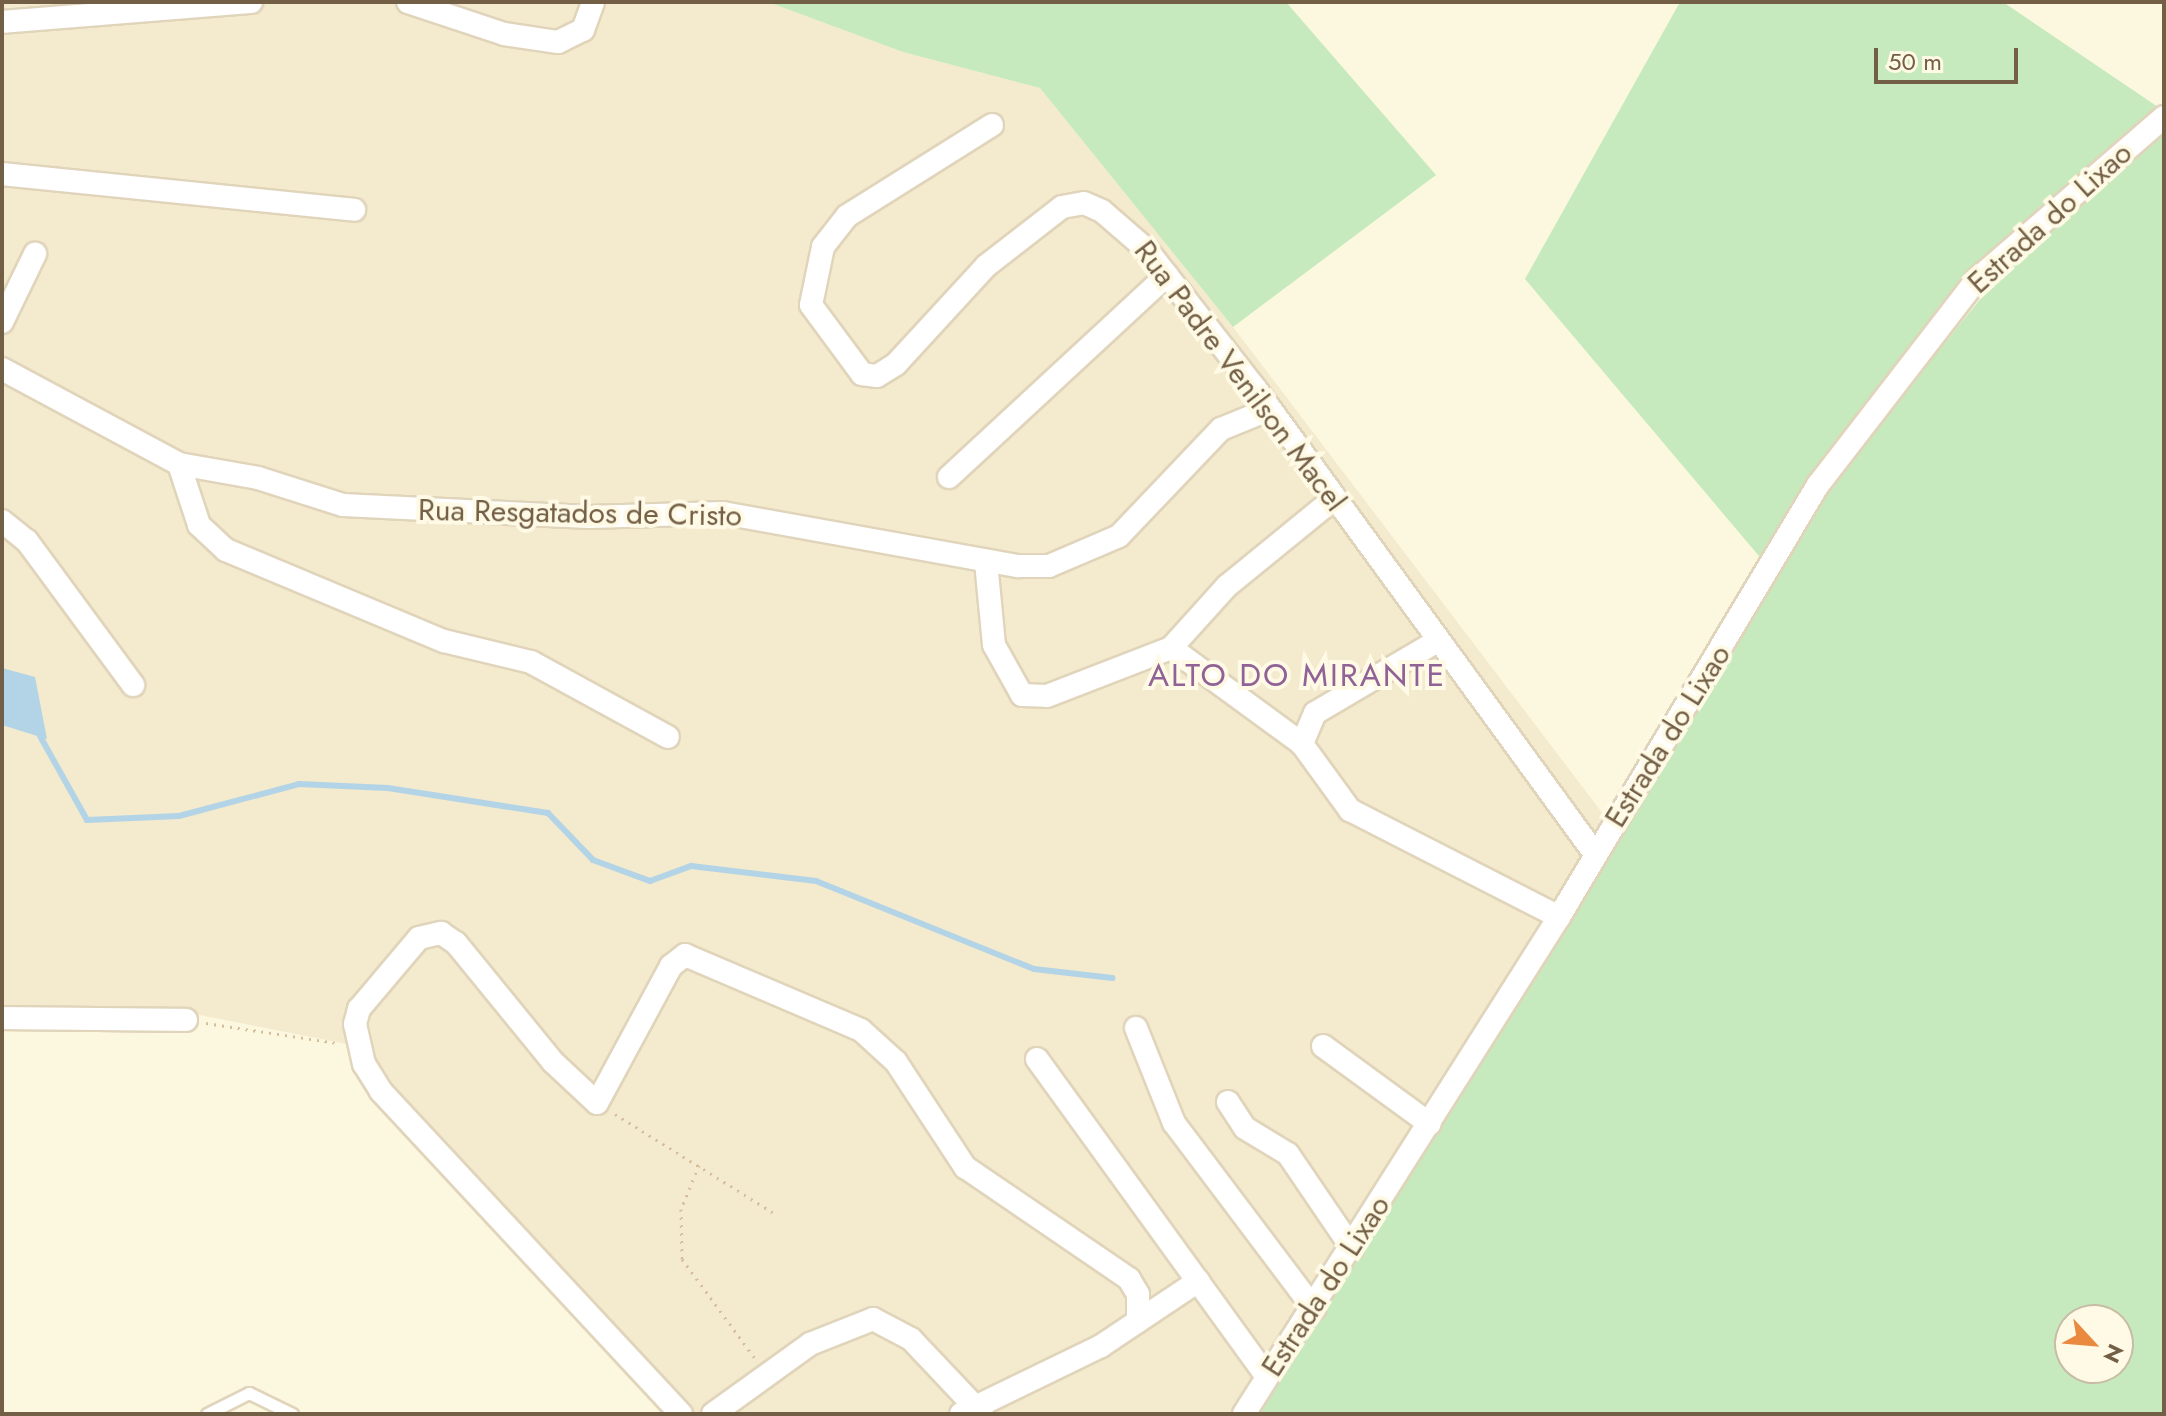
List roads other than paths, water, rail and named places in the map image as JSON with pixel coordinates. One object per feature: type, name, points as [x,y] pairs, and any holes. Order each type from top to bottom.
[{"type":"street","points":[[2,22],[251,2]]},
{"type":"street","points":[[408,2],[504,34],[558,42],[583,30],[593,2]]},
{"type":"street","name":"Estrada do Lixao","points":[[1244,1414],[1314,1309],[1559,917],[1818,485],[1932,333],[2014,243],[2164,117]]},
{"type":"street","name":"Rua Padre Venilson Macel","points":[[992,125],[847,216],[823,247],[811,305],[862,374],[877,376],[896,364],[986,266],[1072,202],[1120,224],[1167,275],[1270,409],[1434,643],[1595,854]]},
{"type":"street","points":[[2,174],[354,210]]},
{"type":"street","points":[[2,322],[35,254]]},
{"type":"street","points":[[949,477],[1167,275]]},
{"type":"street","name":"Rua Resgatados de Cristo","points":[[2,369],[179,464],[258,478],[343,505],[589,517],[723,513],[986,562],[1049,566],[1119,536],[1221,429],[1270,409]]},
{"type":"street","points":[[179,464],[199,525],[226,550],[444,641],[531,662],[668,737]]},
{"type":"street","points":[[986,562],[994,645],[1022,695],[1047,696],[1171,648],[1227,586],[1335,498]]},
{"type":"street","points":[[2,521],[27,541],[133,685]]},
{"type":"street","points":[[1302,744],[1315,713],[1434,643]]},
{"type":"street","points":[[1171,648],[1302,744],[1350,810],[1559,917]]},
{"type":"street","points":[[681,1414],[381,1091],[357,1046],[355,1024],[368,993],[405,949],[441,933],[597,1103],[671,966],[697,956],[877,1042],[965,1167],[1129,1279],[1138,1294],[1138,1321]]},
{"type":"street","points":[[2,1018],[186,1020]]},
{"type":"street","points":[[1136,1028],[1174,1123],[1314,1309]]},
{"type":"street","points":[[1323,1046],[1430,1124]]},
{"type":"street","points":[[1037,1059],[1267,1377]]},
{"type":"street","points":[[1228,1102],[1245,1128],[1288,1154],[1352,1248]]},
{"type":"street","points":[[713,1414],[767,1374],[840,1328],[873,1319],[911,1339],[973,1411],[1138,1321],[1198,1281]]},
{"type":"lane","points":[[207,1414],[249,1393],[292,1414]]},
{"type":"water","points":[[2,668],[35,677],[47,739],[2,725]]},
{"type":"waterway","points":[[40,736],[87,820],[179,816],[299,784],[388,788],[548,813],[593,860],[650,881],[691,866],[816,881],[1034,969],[1112,978]]},
{"type":"district","name":"ALTO DO MIRANTE","points":[[1297,675]]}]
